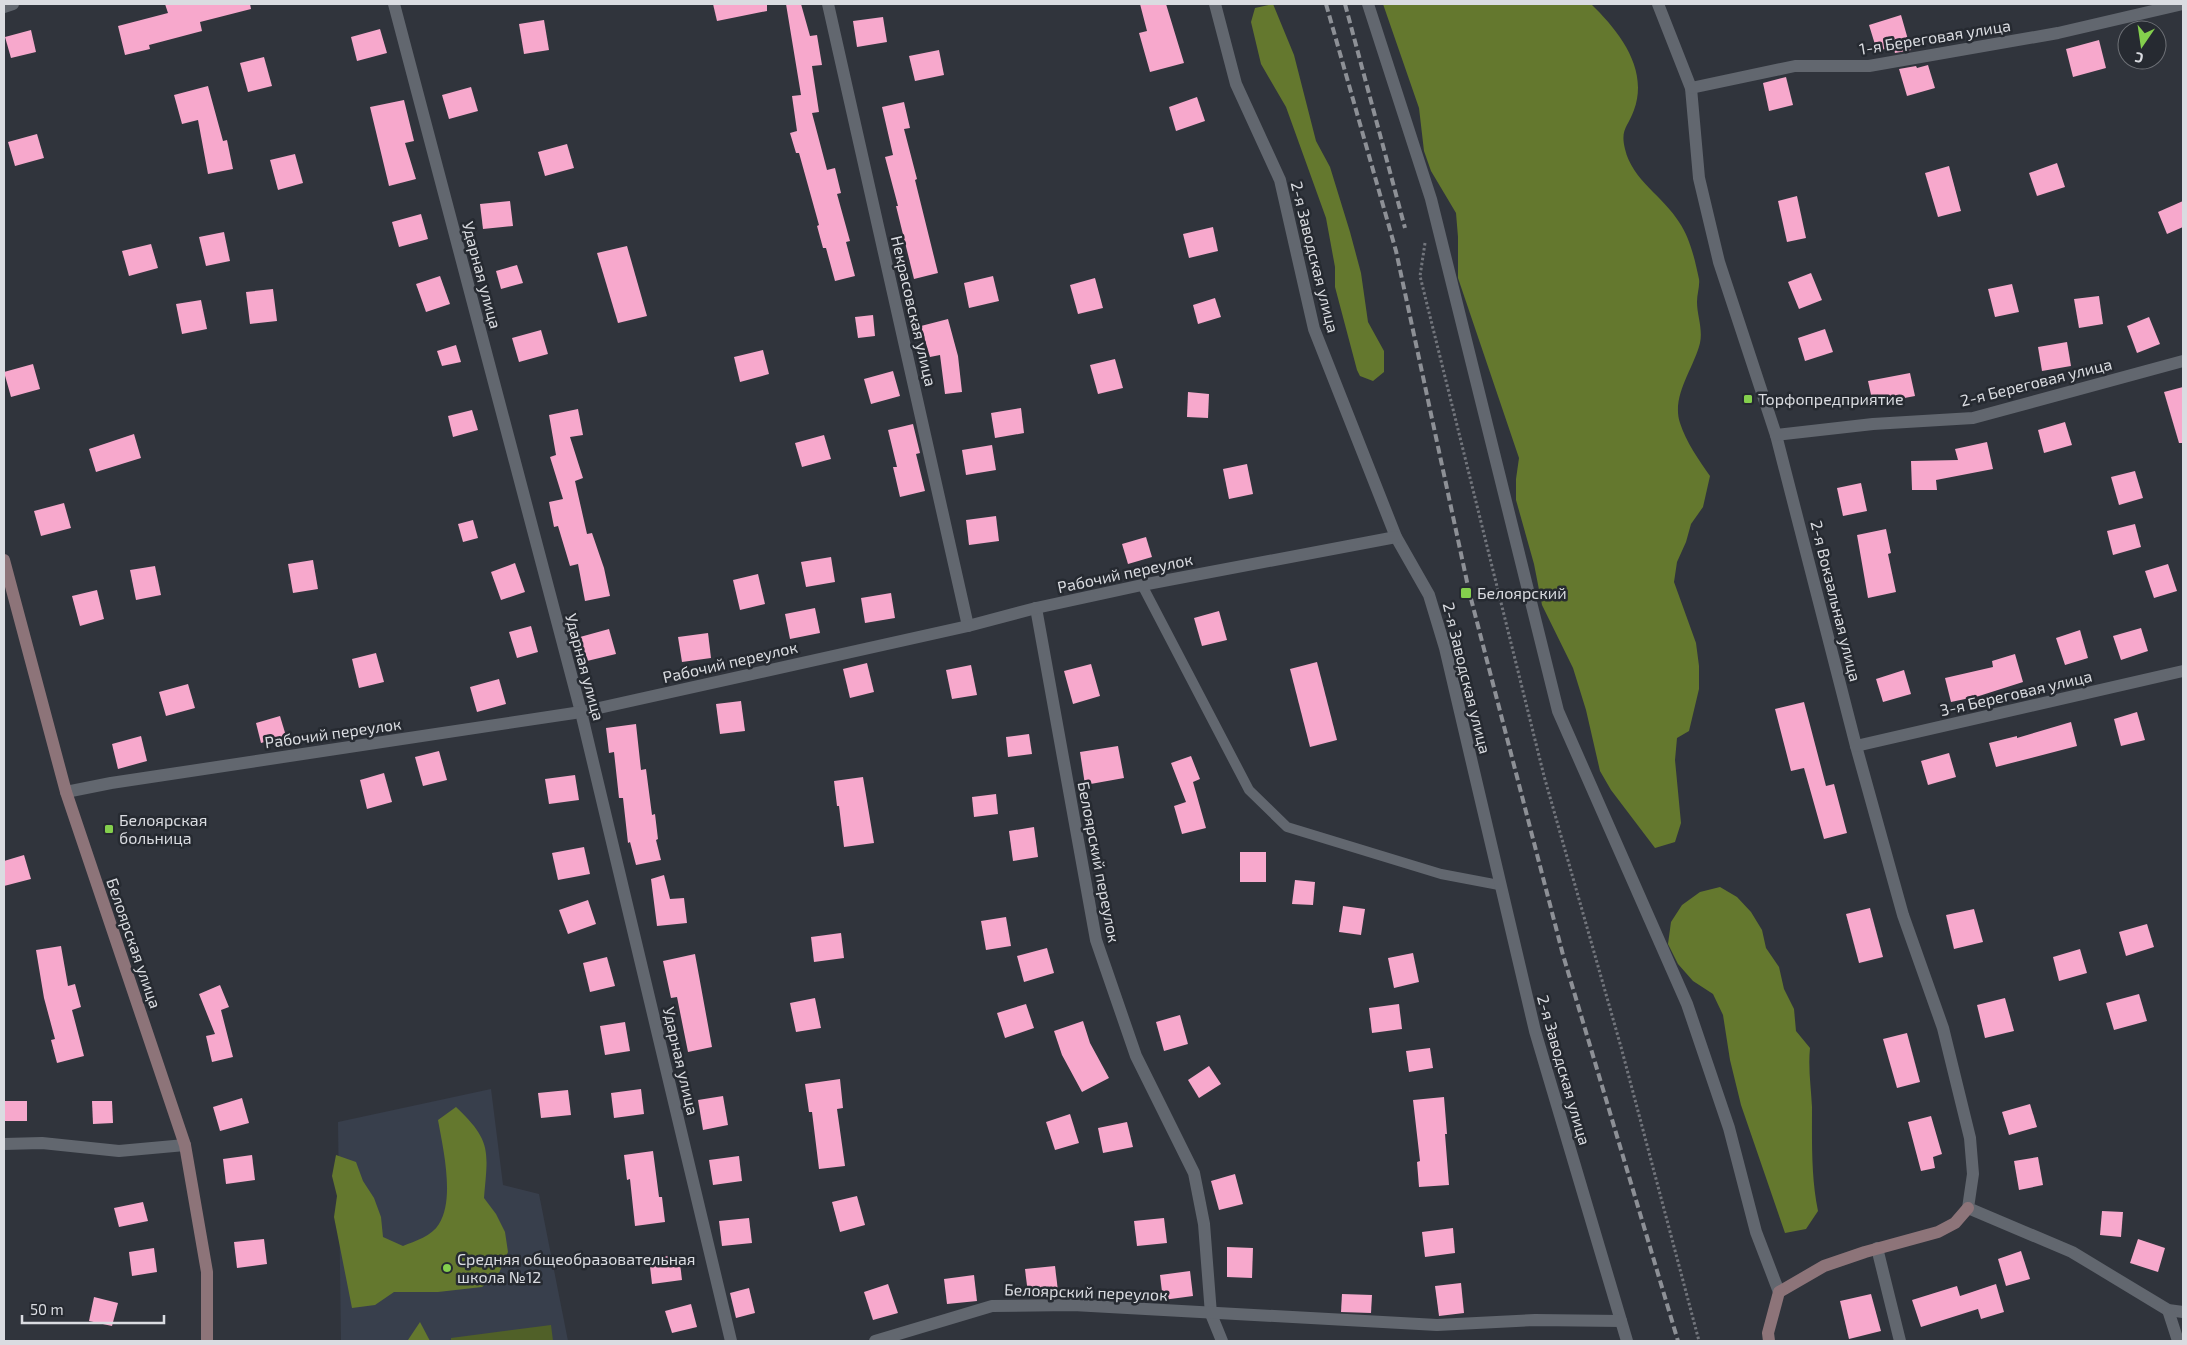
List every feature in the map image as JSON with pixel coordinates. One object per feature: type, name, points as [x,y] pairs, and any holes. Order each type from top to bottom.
[{"type":"street","name":"Ударная улица","points":[[394,4],[581,712],[732,1341]]},
{"type":"street","name":"Некрасовская улица","points":[[828,4],[968,626]]},
{"type":"street","name":"2-я Заводская улица","points":[[1215,4],[1236,84],[1280,180],[1314,329],[1396,537],[1429,595],[1445,648],[1499,885],[1535,1031],[1627,1341]]},
{"type":"street","points":[[1368,4],[1431,199],[1558,711],[1687,1004],[1729,1128],[1756,1232],[1779,1292],[1768,1333],[1769,1341]]},
{"type":"street","name":"2-я Вокзальная улица","points":[[1658,4],[1691,88],[1699,178],[1719,262],[1776,435],[1856,746],[1903,915],[1943,1028],[1970,1138],[1973,1174],[1968,1208]]},
{"type":"street","name":"1-я Береговая улица","points":[[1691,88],[1795,66],[1869,66],[2058,33],[2183,4]]},
{"type":"street","name":"2-я Береговая улица","points":[[1776,435],[1874,424],[1973,418],[2183,361]]},
{"type":"street","name":"Рабочий переулок","points":[[66,792],[111,783],[581,712],[968,626],[1036,608],[1142,585],[1396,537]]},
{"type":"street","name":"Белоярская улица","points":[[4,560],[66,792],[185,1144],[207,1272],[208,1341]]},
{"type":"street","name":"Белоярский переулок","points":[[1036,608],[1096,940],[1136,1056],[1194,1173],[1204,1224],[1210,1314],[1222,1341]]},
{"type":"street","name":"3-я Береговая улица","points":[[1856,746],[2183,671]]},
{"type":"street","points":[[4,1144],[42,1143],[119,1151],[185,1144]]},
{"type":"street","points":[[1779,1292],[1824,1266],[1878,1248],[1938,1232],[1955,1223],[1968,1208],[2072,1252],[2168,1310],[2183,1312]]},
{"type":"street","points":[[1878,1248],[1900,1341]]},
{"type":"street","name":"Белоярский переулок","points":[[876,1341],[992,1306],[1074,1305],[1210,1314]]},
{"type":"street","points":[[2168,1310],[2178,1341]]},
{"type":"street","points":[[1210,1314],[1437,1325],[1535,1320],[1621,1321]]},
{"type":"lane","points":[[1142,585],[1249,790],[1287,828],[1441,874],[1499,885]]},
{"type":"path","points":[[1426,238],[1420,276],[1474,500],[1544,776],[1622,1047],[1698,1341]]},
{"type":"shaded area","name":"Средняя общеобразовательная школа №12","points":[[491,1089],[503,1185],[539,1194],[568,1341],[341,1341],[338,1122]]},
{"type":"green space","points":[[1273,4],[1294,55],[1316,141],[1330,167],[1350,232],[1361,273],[1368,322],[1384,351],[1384,372],[1373,381],[1360,376],[1357,370],[1335,287],[1335,267],[1326,218],[1286,107],[1261,64],[1251,22],[1255,8]]},
{"type":"green space","points":[[1383,4],[1591,4],[1612,26],[1629,52],[1634,66],[1638,80],[1638,95],[1634,110],[1624,132],[1625,149],[1634,170],[1673,213],[1683,228],[1692,249],[1699,279],[1697,302],[1701,333],[1700,343],[1684,382],[1678,403],[1678,413],[1680,423],[1693,451],[1710,476],[1703,507],[1691,524],[1686,542],[1677,562],[1674,582],[1696,643],[1699,666],[1699,689],[1689,731],[1677,738],[1675,760],[1681,823],[1675,842],[1655,848],[1611,790],[1600,771],[1586,710],[1573,668],[1542,605],[1534,564],[1516,500],[1519,458],[1458,278],[1456,213],[1431,171],[1424,151],[1419,108]]},
{"type":"green space","points":[[1720,887],[1737,897],[1751,912],[1762,930],[1766,948],[1779,967],[1784,989],[1794,1009],[1796,1031],[1810,1048],[1812,1159],[1818,1211],[1806,1229],[1785,1233],[1741,1105],[1730,1060],[1723,1015],[1713,994],[1693,981],[1678,964],[1668,944],[1671,922],[1682,905],[1700,892]]},
{"type":"green space","points":[[456,1107],[476,1129],[482,1138],[485,1148],[484,1198],[496,1214],[505,1232],[508,1252],[499,1273],[482,1287],[438,1292],[394,1292],[375,1305],[352,1308],[334,1217],[337,1196],[332,1176],[336,1155],[356,1162],[381,1217],[383,1237],[403,1246],[423,1238],[436,1228],[444,1214],[447,1187],[443,1145],[438,1120]]},
{"type":"green space","points":[[420,1322],[430,1341],[408,1341],[408,1340]]},
{"type":"green space","points":[[551,1325],[553,1341],[451,1341],[451,1338]]},
{"type":"building","points":[[165,4],[250,4],[251,9],[200,22],[202,31],[149,45],[150,49],[125,55],[118,26],[168,13]]},
{"type":"building","points":[[713,4],[767,4],[767,11],[717,21]]},
{"type":"building","points":[[786,4],[801,4],[810,36],[817,35],[822,65],[812,66],[819,112],[812,113],[827,170],[835,168],[841,193],[837,194],[850,241],[846,242],[855,276],[835,281],[826,248],[823,248],[817,226],[819,225],[799,153],[796,153],[790,133],[797,131],[792,96],[801,95]]},
{"type":"building","points":[[1140,4],[1166,4],[1184,63],[1150,72],[1139,33],[1147,31]]},
{"type":"building","points":[[1901,15],[1911,50],[1895,53],[1893,47],[1877,51],[1869,25]]},
{"type":"building","points":[[883,17],[887,42],[857,47],[853,21]]},
{"type":"building","points":[[544,20],[549,50],[524,54],[519,24]]},
{"type":"building","points":[[380,29],[387,53],[357,61],[351,37]]},
{"type":"building","points":[[31,30],[36,52],[11,58],[5,37]]},
{"type":"building","points":[[2099,40],[2106,68],[2073,77],[2066,49]]},
{"type":"building","points":[[939,50],[944,75],[915,81],[909,56]]},
{"type":"building","points":[[264,57],[272,86],[248,92],[240,63]]},
{"type":"building","points":[[1928,65],[1935,88],[1907,96],[1899,69]]},
{"type":"building","points":[[1786,77],[1793,105],[1769,111],[1763,83]]},
{"type":"building","points":[[208,86],[223,141],[227,140],[233,169],[208,174],[198,120],[182,124],[174,95]]},
{"type":"building","points":[[471,87],[478,111],[449,119],[442,95]]},
{"type":"building","points":[[1197,97],[1205,121],[1176,131],[1169,107]]},
{"type":"building","points":[[404,100],[414,141],[405,143],[416,179],[389,186],[370,107]]},
{"type":"building","points":[[904,102],[910,128],[904,129],[938,273],[914,279],[885,157],[893,155],[882,107]]},
{"type":"building","points":[[37,134],[44,158],[15,166],[8,142]]},
{"type":"building","points":[[567,144],[574,168],[545,176],[538,152]]},
{"type":"building","points":[[295,154],[303,183],[278,190],[270,160]]},
{"type":"building","points":[[2057,163],[2065,187],[2037,196],[2029,173]]},
{"type":"building","points":[[1949,166],[1961,211],[1938,217],[1925,173]]},
{"type":"building","points":[[1797,196],[1806,238],[1787,242],[1778,201]]},
{"type":"building","points":[[510,201],[513,226],[483,229],[480,204]]},
{"type":"building","points":[[2183,201],[2183,227],[2167,234],[2158,212]]},
{"type":"building","points":[[421,214],[428,239],[399,247],[392,222]]},
{"type":"building","points":[[1213,227],[1218,251],[1189,258],[1183,234]]},
{"type":"building","points":[[224,232],[230,261],[206,266],[199,237]]},
{"type":"building","points":[[151,244],[158,268],[129,276],[122,251]]},
{"type":"building","points":[[627,246],[647,316],[618,323],[597,253]]},
{"type":"building","points":[[517,265],[523,283],[501,289],[496,271]]},
{"type":"building","points":[[1811,273],[1822,300],[1799,309],[1788,282]]},
{"type":"building","points":[[440,276],[450,304],[426,312],[416,284]]},
{"type":"building","points":[[993,276],[999,301],[969,308],[964,283]]},
{"type":"building","points":[[1095,278],[1103,308],[1078,314],[1070,285]]},
{"type":"building","points":[[2012,284],[2019,312],[1995,317],[1988,289]]},
{"type":"building","points":[[273,289],[277,321],[250,324],[246,292]]},
{"type":"building","points":[[2099,296],[2103,324],[2079,328],[2074,299]]},
{"type":"building","points":[[1215,298],[1221,317],[1198,324],[1193,305]]},
{"type":"building","points":[[201,300],[207,329],[182,334],[176,304]]},
{"type":"building","points":[[873,315],[875,336],[858,338],[855,317]]},
{"type":"building","points":[[2149,317],[2160,344],[2137,353],[2127,326]]},
{"type":"building","points":[[948,319],[958,356],[962,392],[945,394],[940,355],[930,357],[921,326]]},
{"type":"building","points":[[1825,329],[1833,352],[1805,361],[1798,338]]},
{"type":"building","points":[[541,330],[548,354],[519,362],[512,338]]},
{"type":"building","points":[[2067,342],[2071,366],[2042,371],[2038,347]]},
{"type":"building","points":[[456,345],[461,362],[442,366],[437,351]]},
{"type":"building","points":[[763,350],[769,374],[740,382],[734,357]]},
{"type":"building","points":[[1115,359],[1123,388],[1098,394],[1090,365]]},
{"type":"building","points":[[33,364],[40,389],[11,397],[4,372]]},
{"type":"building","points":[[893,371],[900,396],[871,404],[864,379]]},
{"type":"building","points":[[1910,373],[1915,396],[1873,404],[1868,381]]},
{"type":"building","points":[[2183,387],[2183,443],[2179,443],[2164,392]]},
{"type":"building","points":[[1188,392],[1209,394],[1208,418],[1187,417]]},
{"type":"building","points":[[1021,408],[1024,433],[995,438],[991,413]]},
{"type":"building","points":[[578,409],[583,435],[570,437],[583,478],[575,481],[587,534],[592,533],[604,568],[610,596],[585,601],[578,564],[570,566],[558,526],[554,527],[549,502],[563,499],[550,457],[556,455],[549,415]]},
{"type":"building","points":[[472,410],[478,430],[453,437],[448,416]]},
{"type":"building","points":[[2065,422],[2072,445],[2044,453],[2038,430]]},
{"type":"building","points":[[913,424],[920,453],[916,454],[925,491],[900,497],[893,467],[897,467],[888,430]]},
{"type":"building","points":[[134,434],[141,458],[96,472],[89,449]]},
{"type":"building","points":[[824,435],[831,459],[802,467],[795,443]]},
{"type":"building","points":[[1987,442],[1993,469],[1936,480],[1937,490],[1912,490],[1911,461],[1958,460],[1955,449]]},
{"type":"building","points":[[992,445],[996,470],[966,475],[962,450]]},
{"type":"building","points":[[1247,464],[1253,494],[1229,499],[1223,469]]},
{"type":"building","points":[[2135,471],[2143,498],[2119,505],[2111,477]]},
{"type":"building","points":[[1861,483],[1867,511],[1843,516],[1837,488]]},
{"type":"building","points":[[64,503],[71,528],[41,536],[34,511]]},
{"type":"building","points":[[996,516],[999,541],[969,545],[966,520]]},
{"type":"building","points":[[473,520],[478,538],[463,542],[458,524]]},
{"type":"building","points":[[2135,524],[2141,547],[2113,555],[2107,531]]},
{"type":"building","points":[[1886,529],[1891,553],[1888,554],[1896,592],[1868,598],[1857,535]]},
{"type":"building","points":[[1146,537],[1152,557],[1128,564],[1122,544]]},
{"type":"building","points":[[831,557],[835,582],[806,587],[801,562]]},
{"type":"building","points":[[313,560],[318,589],[293,593],[288,564]]},
{"type":"building","points":[[515,563],[525,592],[501,600],[491,572]]},
{"type":"building","points":[[2168,564],[2177,591],[2154,598],[2145,571]]},
{"type":"building","points":[[155,566],[161,595],[136,600],[130,570]]},
{"type":"building","points":[[758,574],[765,604],[740,610],[733,580]]},
{"type":"building","points":[[97,590],[104,619],[80,626],[72,596]]},
{"type":"building","points":[[891,593],[895,618],[865,623],[861,598]]},
{"type":"building","points":[[815,608],[820,633],[790,639],[785,614]]},
{"type":"building","points":[[1219,611],[1227,640],[1202,646],[1194,618]]},
{"type":"building","points":[[531,626],[538,652],[517,658],[509,632]]},
{"type":"building","points":[[2141,628],[2148,651],[2121,660],[2113,636]]},
{"type":"building","points":[[609,629],[616,654],[587,661],[580,637]]},
{"type":"building","points":[[2080,630],[2088,658],[2065,665],[2056,638]]},
{"type":"building","points":[[708,633],[711,658],[682,662],[678,637]]},
{"type":"building","points":[[376,653],[384,682],[359,688],[352,659]]},
{"type":"building","points":[[2015,654],[2023,682],[1979,696],[1951,702],[1945,678],[1993,667],[1992,661]]},
{"type":"building","points":[[1317,662],[1337,740],[1310,747],[1290,669]]},
{"type":"building","points":[[867,663],[874,692],[850,698],[843,669]]},
{"type":"building","points":[[1091,664],[1100,696],[1073,704],[1064,671]]},
{"type":"building","points":[[971,665],[977,695],[952,699],[946,670]]},
{"type":"building","points":[[1904,670],[1911,694],[1883,702],[1876,679]]},
{"type":"building","points":[[499,679],[506,704],[477,712],[470,687]]},
{"type":"building","points":[[188,684],[195,708],[166,716],[159,692]]},
{"type":"building","points":[[741,701],[745,731],[720,734],[716,704]]},
{"type":"building","points":[[1804,702],[1826,786],[1834,784],[1847,833],[1824,839],[1804,768],[1791,771],[1775,709]]},
{"type":"building","points":[[2137,712],[2145,740],[2121,746],[2114,719]]},
{"type":"building","points":[[280,716],[286,736],[261,743],[256,723]]},
{"type":"building","points":[[2071,722],[2077,746],[1996,767],[1989,743],[2017,736],[2017,738]]},
{"type":"building","points":[[636,724],[641,770],[646,769],[652,815],[655,814],[658,839],[656,840],[661,860],[636,865],[630,842],[628,843],[623,798],[619,798],[614,752],[609,753],[606,728]]},
{"type":"building","points":[[1029,734],[1032,754],[1008,757],[1006,737]]},
{"type":"building","points":[[141,736],[147,761],[118,769],[112,744]]},
{"type":"building","points":[[1118,746],[1124,778],[1085,785],[1080,752]]},
{"type":"building","points":[[439,751],[447,780],[423,786],[415,757]]},
{"type":"building","points":[[1949,753],[1956,777],[1928,785],[1921,761]]},
{"type":"building","points":[[1191,756],[1200,779],[1193,782],[1206,828],[1182,834],[1174,806],[1186,802],[1171,763]]},
{"type":"building","points":[[384,773],[392,802],[367,809],[360,780]]},
{"type":"building","points":[[575,775],[579,800],[549,804],[545,779]]},
{"type":"building","points":[[863,777],[874,843],[844,847],[834,781]]},
{"type":"building","points":[[996,794],[998,814],[974,817],[972,797]]},
{"type":"building","points":[[1034,827],[1038,857],[1013,861],[1009,831]]},
{"type":"building","points":[[584,847],[590,874],[558,880],[552,853]]},
{"type":"building","points":[[1240,852],[1266,852],[1266,882],[1240,882]]},
{"type":"building","points":[[24,855],[31,879],[4,886],[4,861]]},
{"type":"building","points":[[664,875],[670,899],[684,898],[687,923],[657,926],[651,879]]},
{"type":"building","points":[[1295,880],[1315,882],[1313,905],[1292,904]]},
{"type":"building","points":[[588,900],[596,924],[568,934],[559,910]]},
{"type":"building","points":[[1343,906],[1365,909],[1361,935],[1339,932]]},
{"type":"building","points":[[1870,908],[1883,957],[1859,963],[1846,914]]},
{"type":"building","points":[[1974,909],[1983,942],[1954,949],[1946,915]]},
{"type":"building","points":[[1006,917],[1011,946],[986,950],[981,921]]},
{"type":"building","points":[[2147,924],[2154,947],[2126,956],[2119,932]]},
{"type":"building","points":[[841,933],[844,958],[814,962],[811,937]]},
{"type":"building","points":[[61,946],[68,986],[75,984],[81,1007],[72,1010],[84,1056],[57,1063],[51,1040],[55,1039],[44,998],[36,950]]},
{"type":"building","points":[[1047,948],[1054,973],[1024,982],[1017,956]]},
{"type":"building","points":[[2080,949],[2087,973],[2059,981],[2053,957]]},
{"type":"building","points":[[1413,953],[1419,982],[1394,988],[1388,958]]},
{"type":"building","points":[[695,954],[712,1047],[688,1052],[677,997],[671,998],[663,961]]},
{"type":"building","points":[[607,957],[615,986],[590,992],[583,963]]},
{"type":"building","points":[[220,985],[229,1007],[221,1010],[233,1057],[212,1062],[206,1036],[215,1034],[199,994]]},
{"type":"building","points":[[2139,994],[2147,1021],[2114,1030],[2106,1003]]},
{"type":"building","points":[[815,998],[821,1028],[796,1032],[790,1003]]},
{"type":"building","points":[[2005,998],[2014,1031],[1985,1038],[1977,1005]]},
{"type":"building","points":[[1026,1004],[1034,1028],[1005,1038],[997,1013]]},
{"type":"building","points":[[1399,1004],[1402,1029],[1372,1033],[1369,1008]]},
{"type":"building","points":[[1180,1015],[1188,1044],[1164,1051],[1156,1022]]},
{"type":"building","points":[[1083,1021],[1090,1043],[1109,1078],[1082,1092],[1062,1055],[1054,1031]]},
{"type":"building","points":[[625,1022],[630,1051],[605,1055],[600,1026]]},
{"type":"building","points":[[1907,1033],[1920,1082],[1897,1088],[1883,1039]]},
{"type":"building","points":[[1430,1048],[1433,1068],[1409,1072],[1406,1051]]},
{"type":"building","points":[[1209,1066],[1221,1084],[1199,1098],[1188,1080]]},
{"type":"building","points":[[840,1079],[843,1108],[837,1109],[845,1166],[819,1169],[812,1112],[809,1112],[805,1084]]},
{"type":"building","points":[[641,1089],[644,1114],[614,1118],[611,1093]]},
{"type":"building","points":[[568,1090],[571,1115],[541,1118],[538,1093]]},
{"type":"building","points":[[723,1096],[728,1125],[703,1130],[698,1100]]},
{"type":"building","points":[[1444,1097],[1449,1185],[1419,1187],[1417,1162],[1420,1161],[1413,1100]]},
{"type":"building","points":[[242,1098],[249,1123],[220,1131],[213,1107]]},
{"type":"building","points":[[5,1101],[27,1101],[27,1121],[5,1121]]},
{"type":"building","points":[[92,1101],[112,1101],[113,1123],[93,1124]]},
{"type":"building","points":[[2030,1104],[2037,1127],[2009,1135],[2002,1112]]},
{"type":"building","points":[[1070,1114],[1079,1143],[1055,1150],[1046,1122]]},
{"type":"building","points":[[1931,1116],[1942,1154],[1933,1157],[1935,1168],[1921,1171],[1908,1122]]},
{"type":"building","points":[[1127,1122],[1133,1147],[1103,1153],[1098,1128]]},
{"type":"building","points":[[653,1151],[659,1197],[662,1197],[665,1222],[635,1226],[630,1179],[627,1180],[624,1155]]},
{"type":"building","points":[[252,1155],[255,1180],[226,1184],[223,1159]]},
{"type":"building","points":[[739,1156],[742,1181],[713,1185],[709,1160]]},
{"type":"building","points":[[2038,1157],[2043,1185],[2019,1190],[2014,1161]]},
{"type":"building","points":[[1235,1174],[1243,1204],[1219,1210],[1211,1181]]},
{"type":"building","points":[[857,1196],[865,1225],[840,1232],[832,1202]]},
{"type":"building","points":[[143,1202],[148,1221],[119,1227],[114,1208]]},
{"type":"building","points":[[2102,1211],[2123,1212],[2121,1237],[2100,1235]]},
{"type":"building","points":[[749,1218],[752,1243],[722,1246],[719,1221]]},
{"type":"building","points":[[1164,1218],[1167,1243],[1137,1246],[1134,1221]]},
{"type":"building","points":[[1453,1228],[1455,1253],[1425,1257],[1422,1232]]},
{"type":"building","points":[[264,1239],[267,1264],[237,1268],[234,1242]]},
{"type":"building","points":[[2138,1239],[2165,1248],[2158,1272],[2130,1263]]},
{"type":"building","points":[[1227,1247],[1253,1248],[1252,1278],[1227,1277]]},
{"type":"building","points":[[154,1248],[157,1272],[132,1276],[129,1252]]},
{"type":"building","points":[[2021,1251],[2030,1279],[2006,1286],[1998,1259]]},
{"type":"building","points":[[679,1255],[682,1280],[652,1284],[649,1258]]},
{"type":"building","points":[[1055,1266],[1058,1291],[1028,1294],[1025,1269]]},
{"type":"building","points":[[1190,1271],[1193,1296],[1163,1300],[1160,1275]]},
{"type":"building","points":[[974,1275],[977,1301],[947,1304],[944,1279]]},
{"type":"building","points":[[1461,1283],[1464,1313],[1439,1316],[1435,1286]]},
{"type":"building","points":[[888,1284],[898,1313],[873,1320],[864,1292]]},
{"type":"building","points":[[1996,1284],[2004,1312],[1981,1319],[1978,1309],[1921,1327],[1912,1300],[1957,1286],[1960,1296]]},
{"type":"building","points":[[749,1288],[755,1313],[736,1318],[730,1293]]},
{"type":"building","points":[[1342,1294],[1372,1295],[1371,1313],[1341,1312]]},
{"type":"building","points":[[1871,1294],[1881,1331],[1849,1339],[1840,1301]]},
{"type":"building","points":[[94,1297],[118,1303],[112,1326],[89,1321]]},
{"type":"building","points":[[691,1304],[697,1327],[672,1333],[665,1311]]},
{"type":"railway","points":[[1326,4],[1396,251],[1469,591],[1563,955],[1678,1341]]},
{"type":"railway","points":[[1345,4],[1405,228]]},
{"type":"place","name":"Торфопредприятие","points":[[1748,399]]},
{"type":"place","name":"Белоярский","points":[[1466,593]]},
{"type":"place","name":"Белоярская больница","points":[[109,829]]},
{"type":"place","name":"Средняя общеобразовательная школа №12","points":[[447,1268]]}]
